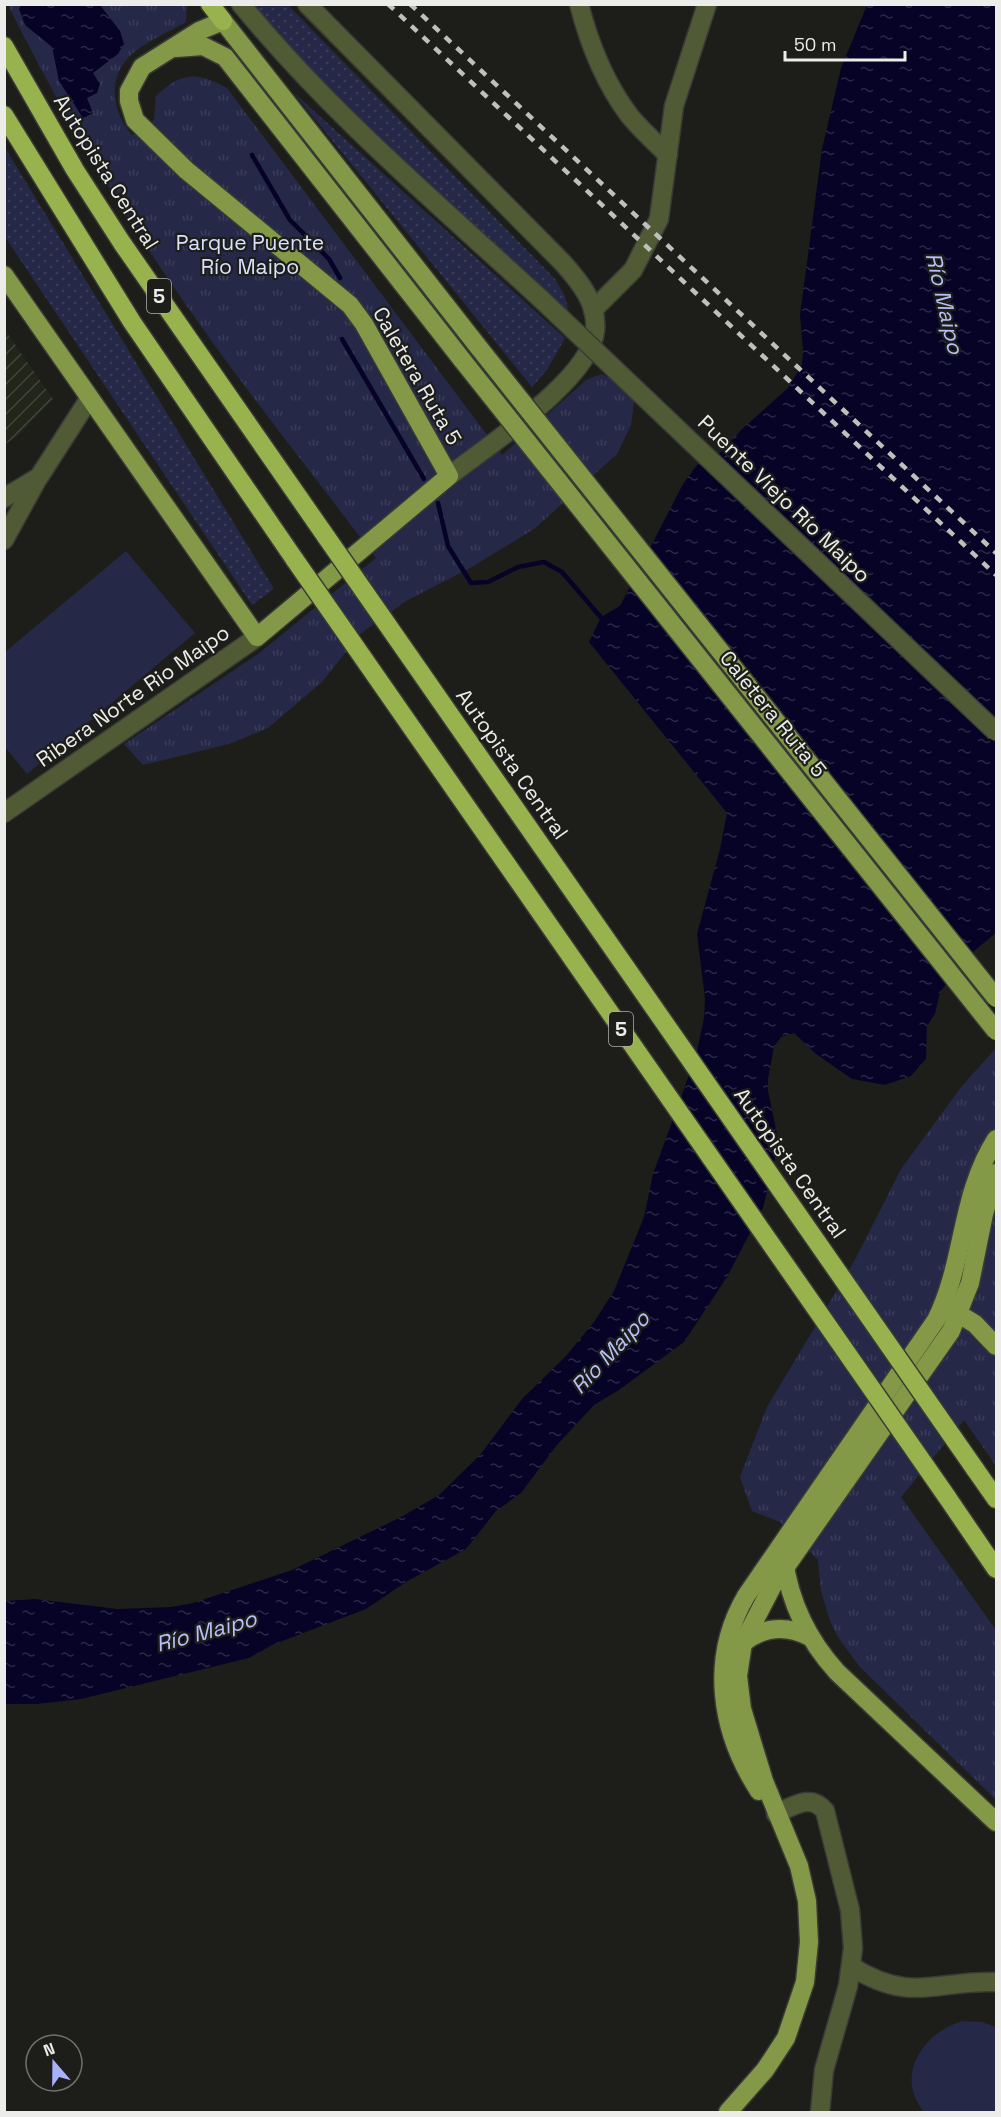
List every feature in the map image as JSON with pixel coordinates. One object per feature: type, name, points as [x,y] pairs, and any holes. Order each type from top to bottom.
[{"type":"highway","points":[[210,4],[223,21]]},
{"type":"highway","name":"Autopista Central","points":[[4,46],[75,170],[122,243],[996,1499]]},
{"type":"highway","name":"5","points":[[4,116],[120,303],[295,561],[996,1569]]},
{"type":"main road","name":"Caletera Ruta 5","points":[[257,637],[448,476],[364,324],[350,305],[186,170],[135,120],[129,101],[132,82],[142,68],[163,52],[209,26],[223,21],[480,349],[996,998]]},
{"type":"main road","name":"Caletera Ruta 5","points":[[163,52],[181,46],[203,46],[225,57],[463,361],[996,1031]]},
{"type":"main road","points":[[4,275],[88,399],[257,637]]},
{"type":"main road","points":[[776,1814],[757,1789],[739,1752],[724,1702],[722,1673],[725,1644],[736,1612],[927,1335],[944,1305],[970,1196],[996,1139]]},
{"type":"main road","points":[[728,2112],[776,2054],[794,2020],[805,1982],[809,1942],[807,1902],[799,1866],[776,1814],[742,1709],[738,1676],[743,1643],[762,1603],[940,1348],[960,1314],[970,1283],[984,1214],[996,1173]]},
{"type":"main road","points":[[944,1305],[960,1314],[996,1346]]},
{"type":"main road","points":[[782,1544],[785,1569],[795,1606],[810,1637],[837,1672],[996,1822]]},
{"type":"main road","points":[[743,1643],[758,1633],[774,1629],[793,1630],[810,1637]]},
{"type":"street","name":"Puente Viejo Río Maipo","points":[[242,4],[274,44],[333,106],[541,299],[996,732]]},
{"type":"street","points":[[307,4],[563,263],[584,289],[594,310],[633,270],[659,219],[674,106],[707,4]]},
{"type":"street","points":[[579,4],[595,55],[610,86],[630,115],[668,155]]},
{"type":"street","name":"Caletera Ruta 5","points":[[448,476],[573,375],[593,343],[596,331],[594,310]]},
{"type":"street","points":[[4,540],[39,477],[88,399]]},
{"type":"street","points":[[4,498],[39,477]]},
{"type":"street","name":"Ribera Norte Rio Maipo","points":[[4,813],[257,637]]},
{"type":"street","points":[[776,1814],[804,1801],[816,1803],[825,1811],[853,1929],[852,1967],[828,2048],[820,2112]]},
{"type":"street","points":[[852,1967],[886,1984],[917,1990],[996,1982]]},
{"type":"shaded area","points":[[5,330],[53,399],[16,438],[5,444]]},
{"type":"green space","name":"Parque Puente Río Maipo","points":[[8,5],[187,5],[186,22],[138,49],[118,73],[115,83],[116,105],[125,126],[132,135],[154,120],[156,96],[182,78],[207,79],[227,88],[502,455],[586,380],[601,374],[624,384],[634,402],[631,425],[617,454],[534,529],[470,568],[406,601],[360,634],[322,682],[268,728],[229,744],[143,765],[124,744],[258,654],[376,558],[207,335],[136,230],[90,157]]},
{"type":"green space","points":[[252,5],[288,5],[555,279],[565,296],[569,314],[349,114]]},
{"type":"green space","points":[[293,92],[565,338],[547,370],[532,387]]},
{"type":"green space","points":[[4,146],[274,589],[252,605],[5,237]]},
{"type":"green space","points":[[126,551],[195,633],[27,774],[5,747],[5,652]]},
{"type":"green space","points":[[996,1048],[996,1466],[964,1420],[901,1497],[996,1630],[996,1800],[859,1666],[838,1637],[830,1621],[821,1591],[818,1560],[780,1522],[752,1511],[740,1477],[767,1407],[856,1258],[901,1169],[962,1086]]},
{"type":"green space","points":[[962,2021],[982,2022],[996,2027],[996,2112],[924,2112],[915,2098],[912,2084],[917,2057],[935,2035]]},
{"type":"water","points":[[21,5],[100,5],[120,31],[124,44],[118,54],[93,73],[100,84],[97,93],[87,98],[93,113],[83,118],[59,81],[52,47],[25,25],[19,9]]},
{"type":"water","name":"Río Maipo","points":[[867,5],[996,5],[996,933],[968,956],[940,992],[935,1014],[927,1026],[926,1059],[911,1076],[885,1085],[852,1079],[816,1054],[794,1033],[781,1037],[774,1047],[768,1079],[768,1091],[777,1134],[775,1159],[763,1208],[727,1277],[684,1342],[619,1390],[594,1405],[557,1445],[521,1493],[496,1511],[466,1549],[406,1582],[366,1609],[272,1645],[249,1658],[81,1699],[37,1704],[5,1704],[5,1601],[35,1599],[118,1609],[171,1607],[193,1603],[292,1570],[401,1517],[439,1495],[480,1455],[522,1399],[566,1356],[594,1322],[614,1291],[644,1217],[653,1174],[696,1056],[704,1018],[705,999],[697,934],[720,849],[727,813],[589,642],[601,617],[620,606],[683,484],[697,465],[721,452],[742,429],[788,388],[802,365],[800,315],[822,149],[841,68]]},
{"type":"waterway","points":[[252,155],[290,220],[329,259],[340,278]]},
{"type":"waterway","points":[[342,339],[424,479]]},
{"type":"waterway","points":[[438,503],[448,546],[471,583],[488,582],[518,567],[544,562],[562,572],[604,621]]},
{"type":"railway","points":[[388,4],[996,575]]},
{"type":"railway","points":[[410,4],[996,553]]}]
